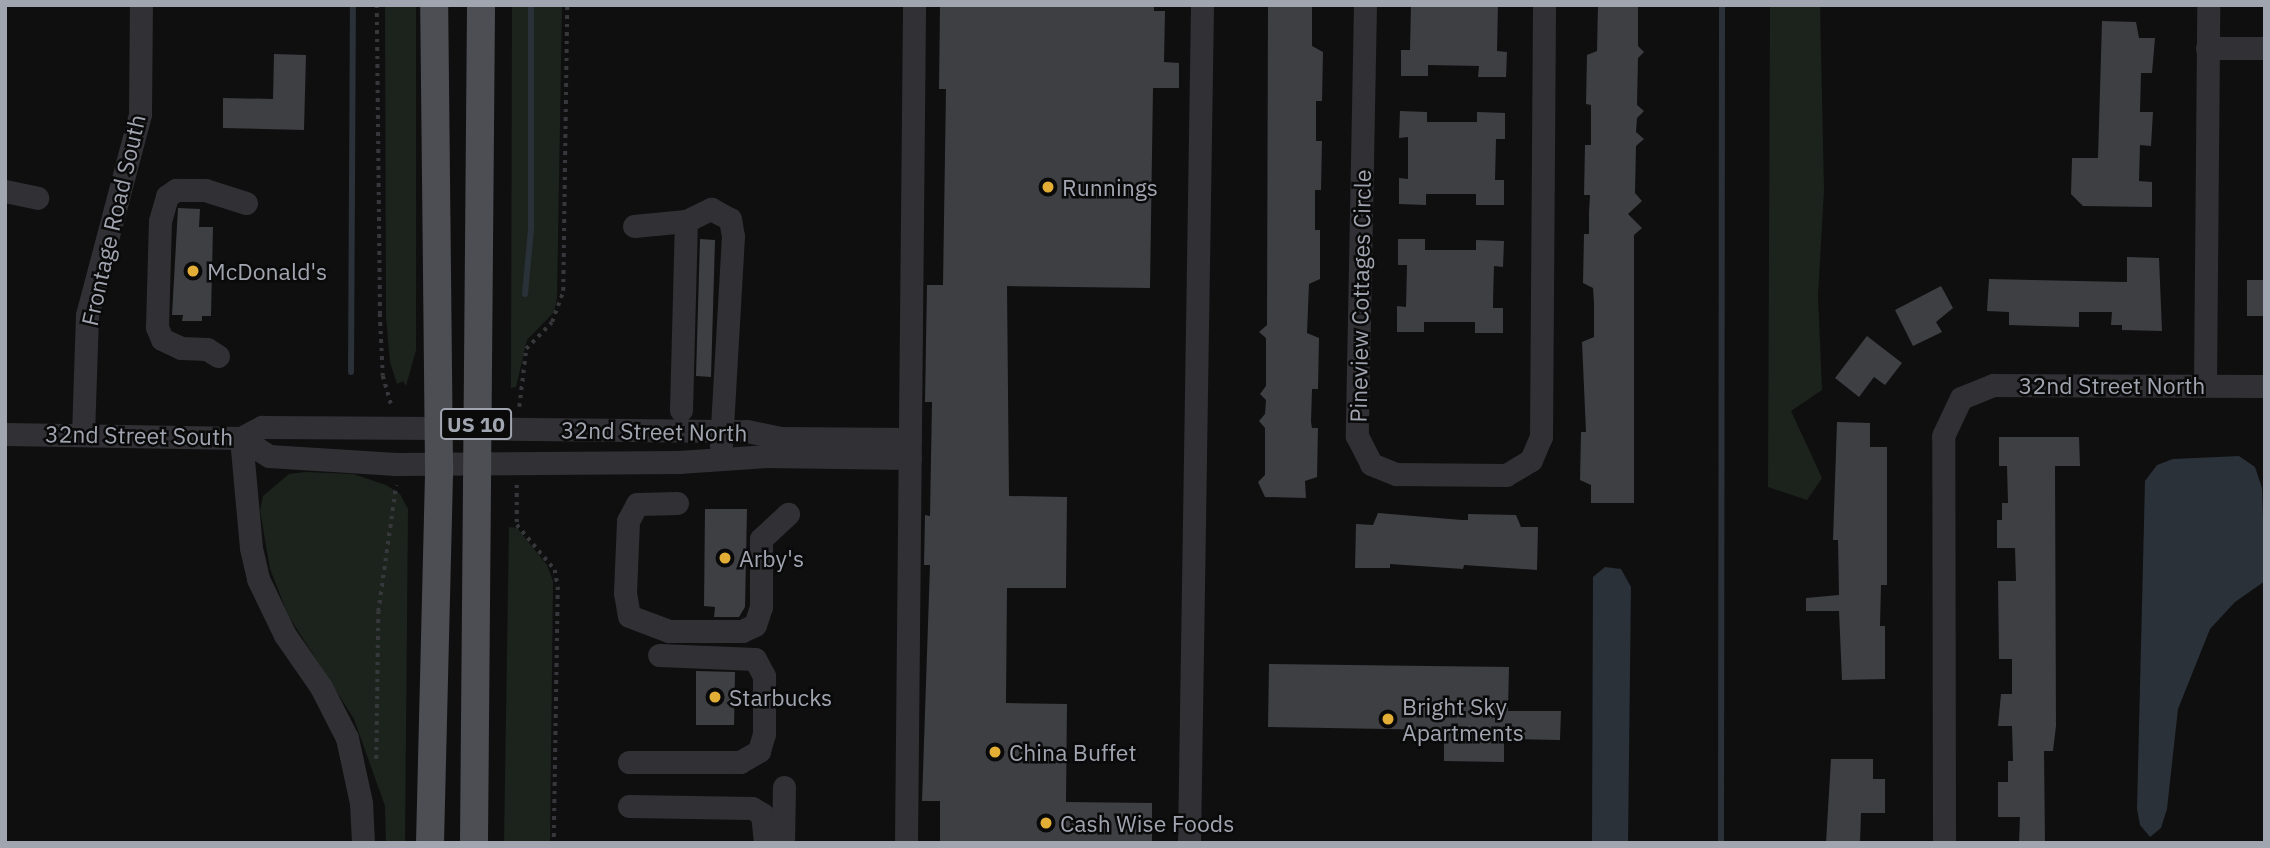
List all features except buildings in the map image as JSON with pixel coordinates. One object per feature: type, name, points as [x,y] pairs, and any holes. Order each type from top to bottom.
[{"type":"main road","name":"US 10","points":[[430,843],[439,465],[434,5]]},
{"type":"main road","name":"US 10","points":[[474,843],[475,464],[481,5]]},
{"type":"street","name":"Frontage Road South","points":[[83,435],[87,315],[140,114],[141,5]]},
{"type":"street","points":[[906,843],[914,5]]},
{"type":"street","points":[[1189,843],[1202,5]]},
{"type":"street","name":"Pineview Cottages Circle","points":[[1365,5],[1357,436],[1371,464],[1396,474],[1506,475],[1531,460],[1541,437],[1544,5]]},
{"type":"street","points":[[2205,385],[2208,5]]},
{"type":"street","points":[[2207,48],[2265,48]]},
{"type":"street","points":[[218,356],[207,349],[181,348],[162,339],[157,327],[160,221],[167,196],[176,190],[205,190],[246,203]]},
{"type":"street","points":[[5,191],[37,198]]},
{"type":"street","points":[[634,226],[686,221],[699,213],[722,212],[730,219],[733,236],[728,373],[721,431],[721,459]]},
{"type":"street","points":[[681,410],[686,221]]},
{"type":"street","name":"32nd Street North","points":[[1944,843],[1943,436],[1961,398],[1993,385],[2265,386]]},
{"type":"street","name":"32nd Street South","points":[[5,434],[242,438],[262,427],[439,428]]},
{"type":"street","name":"32nd Street North","points":[[439,428],[721,431],[910,449]]},
{"type":"street","name":"32nd Street North","points":[[242,438],[269,456],[439,465],[721,459],[910,449]]},
{"type":"street","points":[[242,438],[250,548],[258,579],[285,635],[321,687],[347,738],[361,803],[363,843]]},
{"type":"street","points":[[677,503],[637,504],[628,521],[625,593],[629,616],[669,631],[742,631],[755,625],[761,607],[761,539],[788,514]]},
{"type":"street","points":[[629,762],[740,762],[759,751],[764,734],[764,676],[755,659],[659,655]]},
{"type":"street","points":[[783,843],[784,787]]},
{"type":"street","points":[[629,806],[752,808],[762,814],[765,843]]},
{"type":"path","points":[[377,5],[380,314],[383,376],[391,393],[393,428]]},
{"type":"path","points":[[519,429],[520,374],[526,349],[552,322],[563,291],[567,5]]},
{"type":"path","points":[[518,463],[517,525],[555,569],[558,587],[554,843]]},
{"type":"path","points":[[376,766],[378,612],[396,501],[396,464]]},
{"type":"shaded area","points":[[385,5],[416,5],[416,350],[406,386],[403,381],[397,384],[390,362],[386,317]]},
{"type":"shaded area","points":[[512,5],[562,5],[557,298],[554,312],[527,340],[516,387],[511,388]]},
{"type":"shaded area","points":[[1770,5],[1820,5],[1824,190],[1818,296],[1822,390],[1791,411],[1822,478],[1807,500],[1768,487]]},
{"type":"shaded area","points":[[2239,456],[2255,467],[2262,488],[2265,581],[2235,602],[2210,629],[2178,709],[2167,809],[2161,828],[2150,837],[2140,825],[2137,809],[2145,481],[2157,465],[2173,459]]},
{"type":"shaded area","points":[[289,474],[353,474],[386,485],[400,494],[408,509],[405,843],[386,843],[385,806],[354,719],[288,615],[270,569],[260,510],[263,496]]},
{"type":"shaded area","points":[[509,527],[517,528],[547,565],[553,581],[550,843],[504,843]]},
{"type":"shaded area","points":[[1605,567],[1621,569],[1631,587],[1628,843],[1592,843],[1593,577]]},
{"type":"waterway","points":[[351,372],[353,5]]},
{"type":"waterway","points":[[525,294],[531,229],[531,5]]},
{"type":"waterway","points":[[1721,843],[1722,5]]},
{"type":"place","name":"Runnings","points":[[1048,187]]},
{"type":"place","name":"McDonald's","points":[[193,271]]},
{"type":"place","name":"Arby's","points":[[725,558]]},
{"type":"place","name":"Starbucks","points":[[715,697]]},
{"type":"place","name":"Bright Sky Apartments","points":[[1388,719]]},
{"type":"place","name":"China Buffet","points":[[995,752]]},
{"type":"place","name":"Cash Wise Foods","points":[[1046,823]]}]
